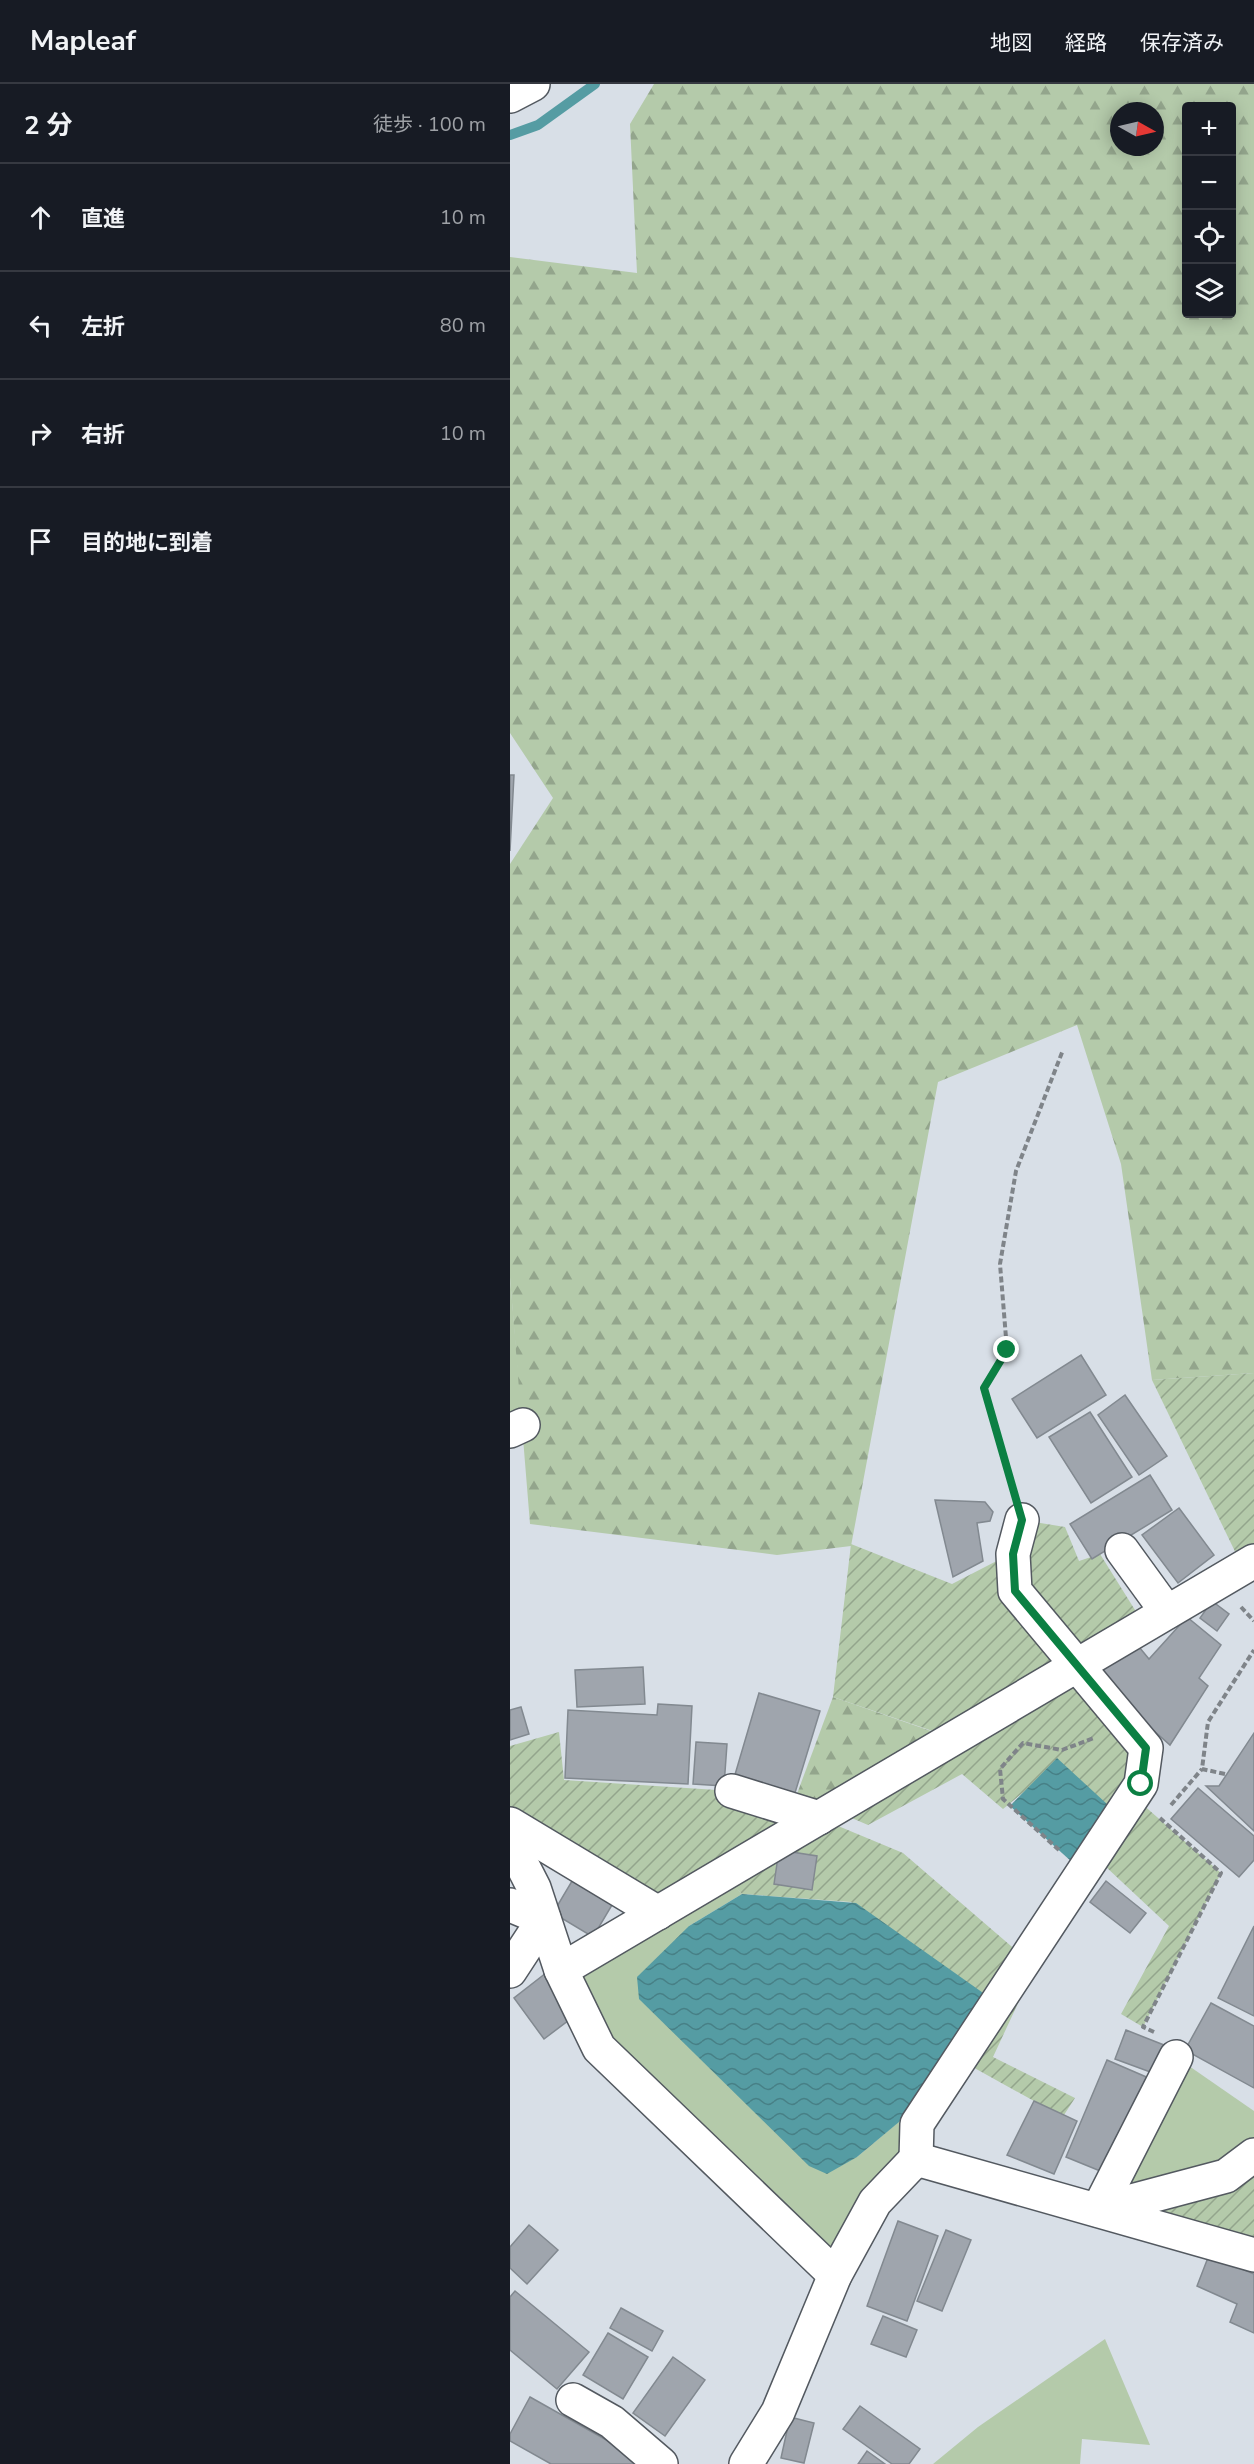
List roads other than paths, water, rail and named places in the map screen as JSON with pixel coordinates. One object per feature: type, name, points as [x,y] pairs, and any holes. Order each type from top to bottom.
[{"type":"street","points":[[510,96],[533,84]]},
{"type":"street","points":[[746,2464],[778,2412],[835,2275],[875,2202],[916,2158],[917,2124],[1141,1784],[1146,1748],[1015,1591],[1013,1554],[1022,1520]]},
{"type":"street","points":[[1122,1550],[1167,1612]]},
{"type":"street","points":[[561,1970],[1254,1562]]},
{"type":"street","points":[[732,1791],[819,1818]]},
{"type":"street","points":[[510,1824],[658,1913]]},
{"type":"street","points":[[510,1841],[534,1888],[561,1970],[599,2048],[835,2275]]},
{"type":"street","points":[[510,1905],[544,1919]]},
{"type":"street","points":[[510,1971],[544,1919]]},
{"type":"street","points":[[1098,2210],[1176,2057]]},
{"type":"street","points":[[1098,2210],[1226,2176],[1254,2155]]},
{"type":"street","points":[[916,2158],[1254,2255]]},
{"type":"street","points":[[573,2400],[612,2422],[661,2464]]},
{"type":"water","points":[[1057,1758],[1120,1816],[1083,1872],[1010,1806]]},
{"type":"water","points":[[742,1894],[856,1903],[986,1995],[905,2117],[857,2157],[827,2174],[809,2166],[639,1999],[637,1977],[689,1926]]},
{"type":"waterway","points":[[510,135],[538,125],[595,84]]}]
